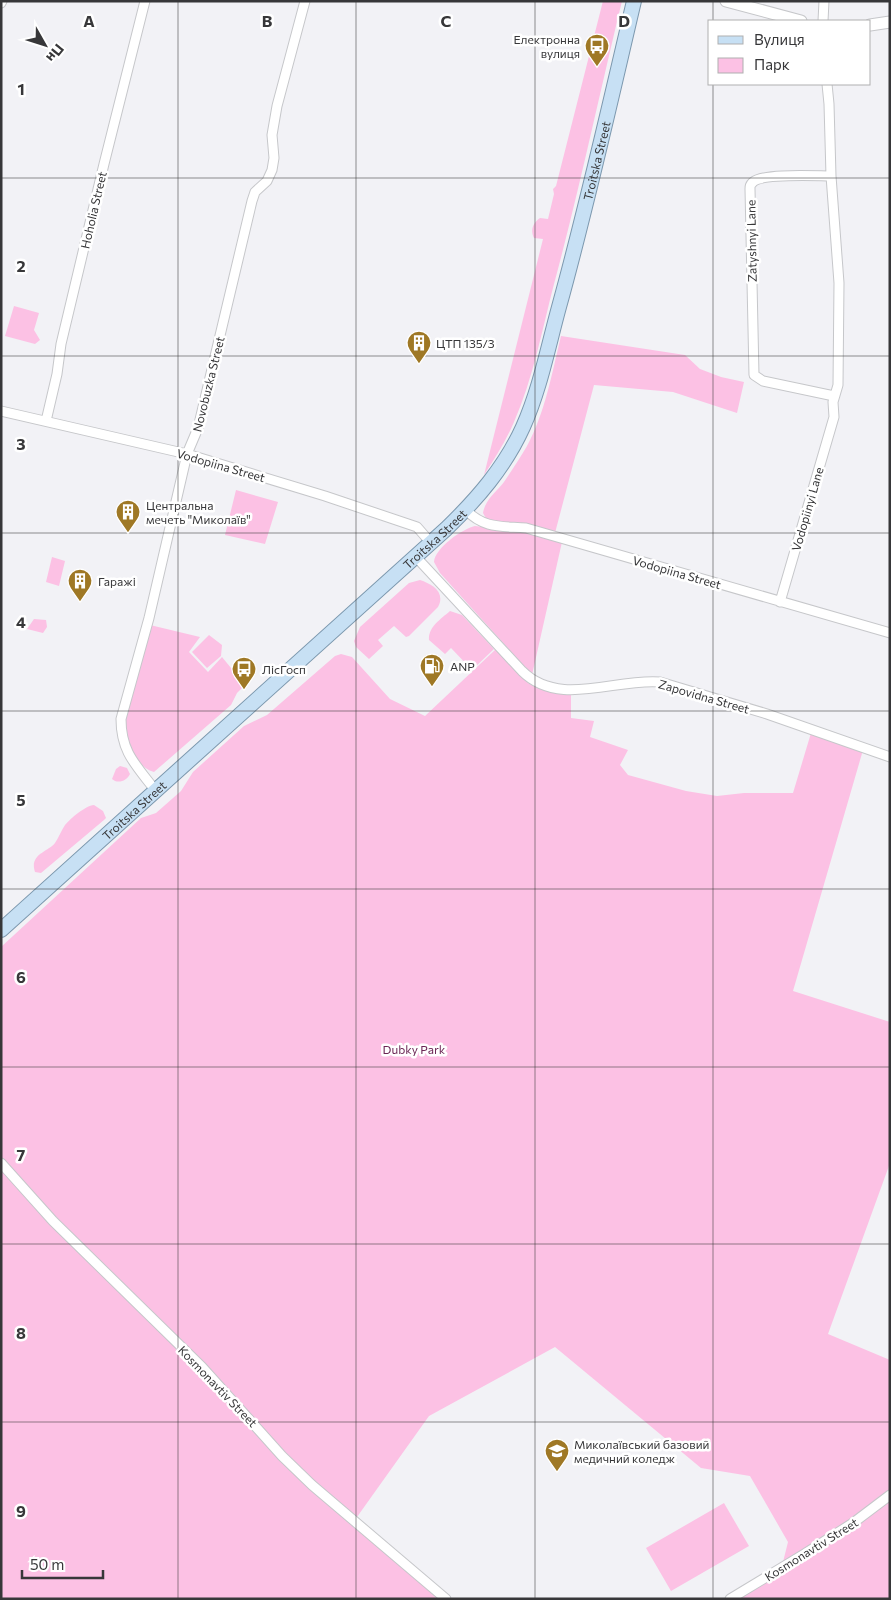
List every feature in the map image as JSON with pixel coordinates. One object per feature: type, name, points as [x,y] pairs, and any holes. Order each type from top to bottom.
[{"type":"main road","name":"Troitska Street","points":[[1,930],[416,557],[466,510],[507,458],[533,403],[567,278],[634,1]]},
{"type":"street","name":"Hoholia Street","points":[[46,421],[65,325],[146,1]]},
{"type":"street","name":"Novobuzka Street","points":[[155,790],[128,756],[121,734],[121,719],[149,618],[187,454],[198,428],[252,201],[255,192],[267,181],[272,170],[274,158],[272,135],[277,106],[305,1]]},
{"type":"street","points":[[726,1],[797,20]]},
{"type":"street","points":[[824,1],[824,20]]},
{"type":"street","points":[[871,25],[890,22]]},
{"type":"street","points":[[827,85],[840,327],[838,385],[834,396]]},
{"type":"street","name":"Zatyshnyi Lane","points":[[831,176],[777,176],[761,178],[751,184],[753,368],[754,374],[758,378],[834,396]]},
{"type":"street","name":"Vodopiinyi Lane","points":[[780,602],[834,417],[834,396]]},
{"type":"street","name":"Vodopiina Street","points":[[1,411],[187,454],[325,496],[416,527],[431,543]]},
{"type":"street","name":"Vodopiina Street","points":[[466,510],[474,519],[486,524],[526,528],[780,602],[889,630]]},
{"type":"street","name":"Zapovidna Street","points":[[416,557],[522,671],[531,680],[540,685],[558,689],[579,689],[642,681],[660,682],[767,714],[890,756]]},
{"type":"street","name":"Kosmonavtiv Street","points":[[1,1163],[53,1221],[202,1367],[282,1456],[312,1485],[446,1599]]},
{"type":"street","name":"Kosmonavtiv Street","points":[[730,1599],[845,1528],[890,1495]]},
{"type":"green space","points":[[603,1],[622,1],[537,354],[527,389],[514,422],[484,475],[543,239],[534,238],[533,227],[540,218],[548,219],[554,194],[553,189],[556,186]]},
{"type":"green space","points":[[14,306],[39,313],[34,330],[40,340],[35,344],[5,336]]},
{"type":"green space","points":[[561,336],[685,355],[700,369],[721,377],[744,382],[737,413],[673,392],[594,385],[555,533],[487,520],[483,513],[486,504],[522,455],[539,420]]},
{"type":"green space","points":[[236,490],[278,502],[265,544],[225,535]]},
{"type":"green space","points":[[475,526],[494,530],[524,532],[562,542],[532,675],[440,573],[434,562],[444,545],[463,531]]},
{"type":"green space","points":[[52,557],[65,561],[59,586],[46,582]]},
{"type":"green space","points":[[420,580],[437,589],[440,597],[438,607],[409,636],[406,637],[394,626],[378,640],[383,646],[369,659],[356,647],[354,641],[360,627],[409,583]]},
{"type":"green space","points":[[450,611],[462,615],[494,649],[472,670],[451,648],[445,654],[429,640],[433,627]]},
{"type":"green space","points":[[34,619],[46,620],[47,627],[43,633],[27,629]]},
{"type":"green space","points":[[150,625],[200,637],[189,652],[208,672],[222,657],[245,685],[237,693],[231,705],[154,772],[141,764],[136,757],[129,741],[125,718]]},
{"type":"green space","points":[[209,635],[222,645],[221,656],[207,668],[192,652]]},
{"type":"green space","name":"Dubky Park","points":[[496,649],[528,683],[539,689],[571,693],[571,718],[594,721],[590,737],[628,750],[620,765],[628,775],[686,791],[717,796],[744,793],[793,793],[811,733],[863,750],[793,991],[890,1022],[890,1163],[828,1334],[890,1360],[890,1490],[851,1519],[783,1562],[788,1542],[750,1476],[701,1468],[555,1347],[429,1416],[351,1523],[438,1599],[1,1599],[1,947],[141,818],[156,813],[181,791],[193,772],[244,726],[267,715],[335,656],[341,654],[352,657],[390,699],[425,716]]},
{"type":"green space","points":[[120,766],[127,768],[130,774],[119,782],[112,779],[116,769]]},
{"type":"green space","points":[[94,805],[103,811],[106,818],[41,873],[35,872],[34,866],[37,857],[55,843],[65,825],[82,810]]},
{"type":"green space","points":[[890,1501],[890,1599],[738,1599],[834,1540]]},
{"type":"green space","points":[[724,1503],[749,1546],[671,1591],[646,1548]]},
{"type":"place","name":"Електронна вулиця","points":[[597,67]]},
{"type":"place","name":"ЦТП 135/3","points":[[419,364]]},
{"type":"place","name":"Центральна мечеть \"Миколаїв\"","points":[[128,533]]},
{"type":"place","name":"Гаражі","points":[[80,602]]},
{"type":"place","name":"ANP","points":[[432,687]]},
{"type":"place","name":"ЛісГосп","points":[[244,690]]},
{"type":"place","name":"Миколаївський базовий медичний коледж","points":[[557,1472]]}]
